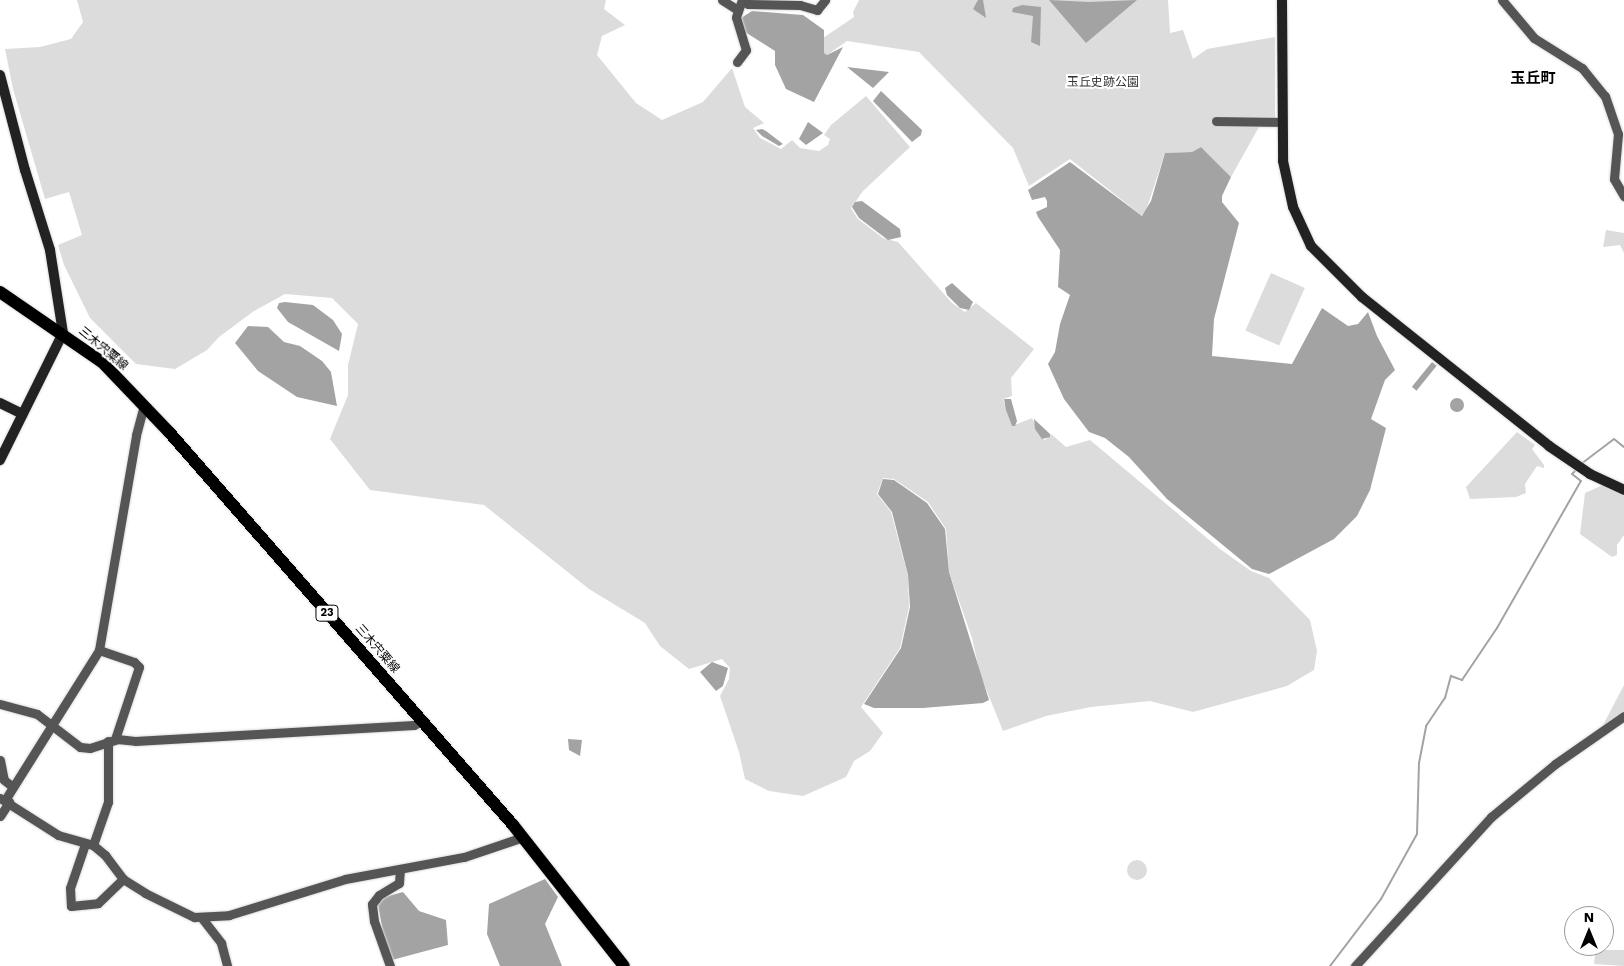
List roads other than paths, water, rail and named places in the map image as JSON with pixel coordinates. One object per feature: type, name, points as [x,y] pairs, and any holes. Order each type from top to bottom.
[{"type":"main road","name":"三木宍粟線","points":[[0,292],[63,333],[102,362],[144,406],[424,720],[523,837],[624,966]]},
{"type":"street","points":[[722,0],[738,10]]},
{"type":"street","points":[[737,62],[746,50],[736,17],[742,0],[748,4],[800,5],[817,10],[825,0]]},
{"type":"street","points":[[1282,0],[1283,161],[1290,199],[1303,232],[1320,259],[1362,297],[1549,446],[1590,474],[1624,490]]},
{"type":"street","points":[[1502,0],[1534,38],[1582,68],[1605,96],[1618,134],[1614,179],[1624,196]]},
{"type":"street","points":[[0,75],[50,250],[63,333],[0,460]]},
{"type":"street","points":[[1216,121],[1282,122]]},
{"type":"street","points":[[0,403],[23,414]]},
{"type":"street","points":[[0,816],[5,800],[99,650],[136,435],[144,406]]},
{"type":"street","points":[[99,650],[134,662],[139,667],[112,740],[108,802],[70,888],[71,906],[98,903],[123,878]]},
{"type":"street","points":[[0,704],[22,707],[53,724],[80,747],[90,748],[112,740],[135,741],[414,724],[424,720]]},
{"type":"street","points":[[1355,966],[1491,816],[1555,764],[1624,716]]},
{"type":"street","points":[[0,760],[4,780],[13,787]]},
{"type":"street","points":[[5,800],[52,831],[89,844],[106,855],[123,878],[177,910],[201,917],[229,914],[344,879],[464,857],[523,837]]},
{"type":"street","points":[[390,966],[374,921],[372,904],[378,895],[399,883],[400,869]]},
{"type":"street","points":[[201,917],[221,944],[227,966]]},
{"type":"waterway","points":[[1581,464],[1614,439],[1624,447]]},
{"type":"waterway","points":[[1330,966],[1381,899],[1417,834],[1419,763],[1426,726],[1445,698],[1451,676],[1462,680],[1497,628],[1581,481],[1572,474],[1576,470]]},
{"type":"district","name":"玉丘町","points":[[1533,79]]},
{"type":"park label","name":"玉丘史跡公園","points":[[1103,83]]}]
